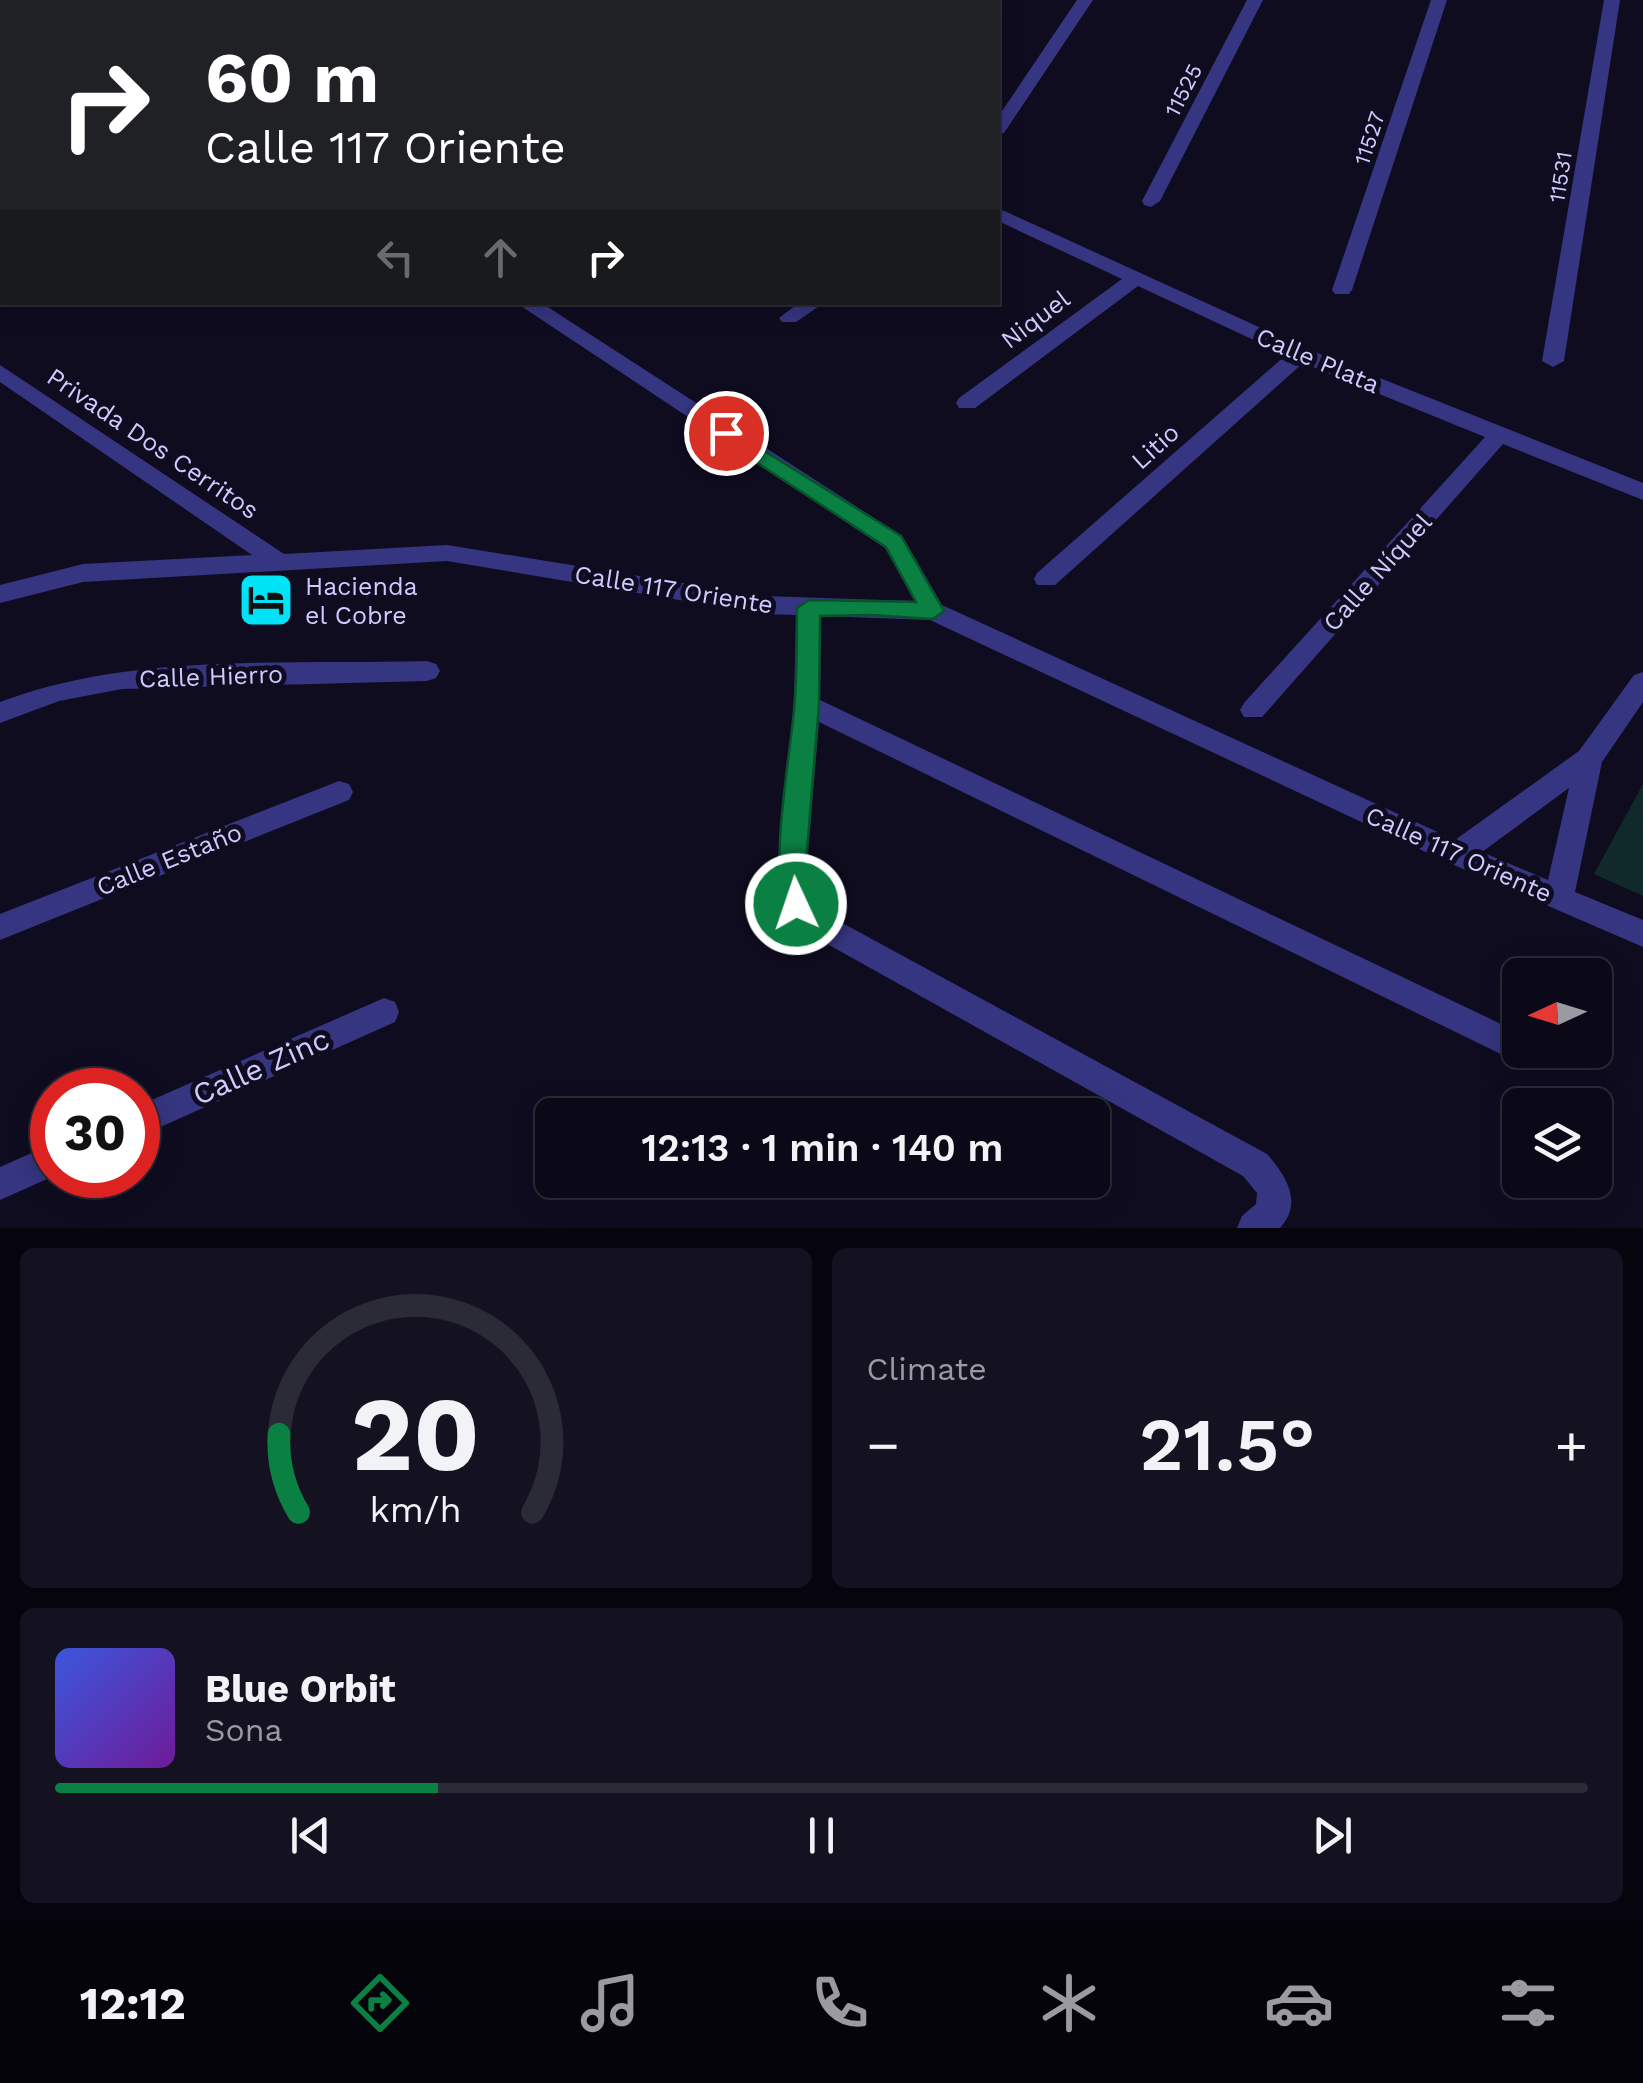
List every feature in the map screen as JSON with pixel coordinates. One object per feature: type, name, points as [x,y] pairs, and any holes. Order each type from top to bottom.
[{"type":"street","points":[[1000,125],[1086,0]]},
{"type":"street","name":"11525","points":[[1151,200],[1255,0]]},
{"type":"street","name":"11527","points":[[1342,290],[1439,0]]},
{"type":"street","name":"11531","points":[[1553,361],[1612,0]]},
{"type":"street","name":"Calle Plata","points":[[1000,215],[1300,354],[1643,492]]},
{"type":"street","name":"Niquel","points":[[967,403],[1136,278]]},
{"type":"street","points":[[529,305],[894,542],[933,611]]},
{"type":"street","points":[[789,318],[810,305]]},
{"type":"street","name":"Litio","points":[[1046,579],[1300,354]]},
{"type":"street","name":"Privada Dos Cerritos","points":[[0,372],[276,560]]},
{"type":"street","name":"Calle Níquel","points":[[1254,710],[1500,434]]},
{"type":"street","name":"Calle 117 Oriente","points":[[0,594],[83,573],[446,553],[763,605],[933,611],[1456,854],[1643,934]]},
{"type":"street","points":[[809,608],[807,704],[792,875],[796,904],[814,922],[1256,1166],[1274,1188],[1274,1212],[1254,1228]]},
{"type":"street","name":"Calle Hierro","points":[[0,712],[55,692],[122,678],[428,670]]},
{"type":"street","points":[[1456,854],[1589,760],[1643,682]]},
{"type":"street","points":[[807,704],[1502,1039]]},
{"type":"street","points":[[1559,898],[1589,760]]},
{"type":"street","name":"Calle Estaño","points":[[0,927],[339,792]]},
{"type":"street","name":"Calle Zinc","points":[[160,1112],[384,1012]]},
{"type":"street","points":[[0,1184],[30,1170]]},
{"type":"green space","points":[[1643,784],[1643,896],[1594,874]]},
{"type":"place","name":"Hacienda el Cobre","points":[[266,600]]},
{"type":"route","points":[[726,433],[894,542],[933,611],[870,606],[809,608],[807,704],[792,875],[796,904]]}]
